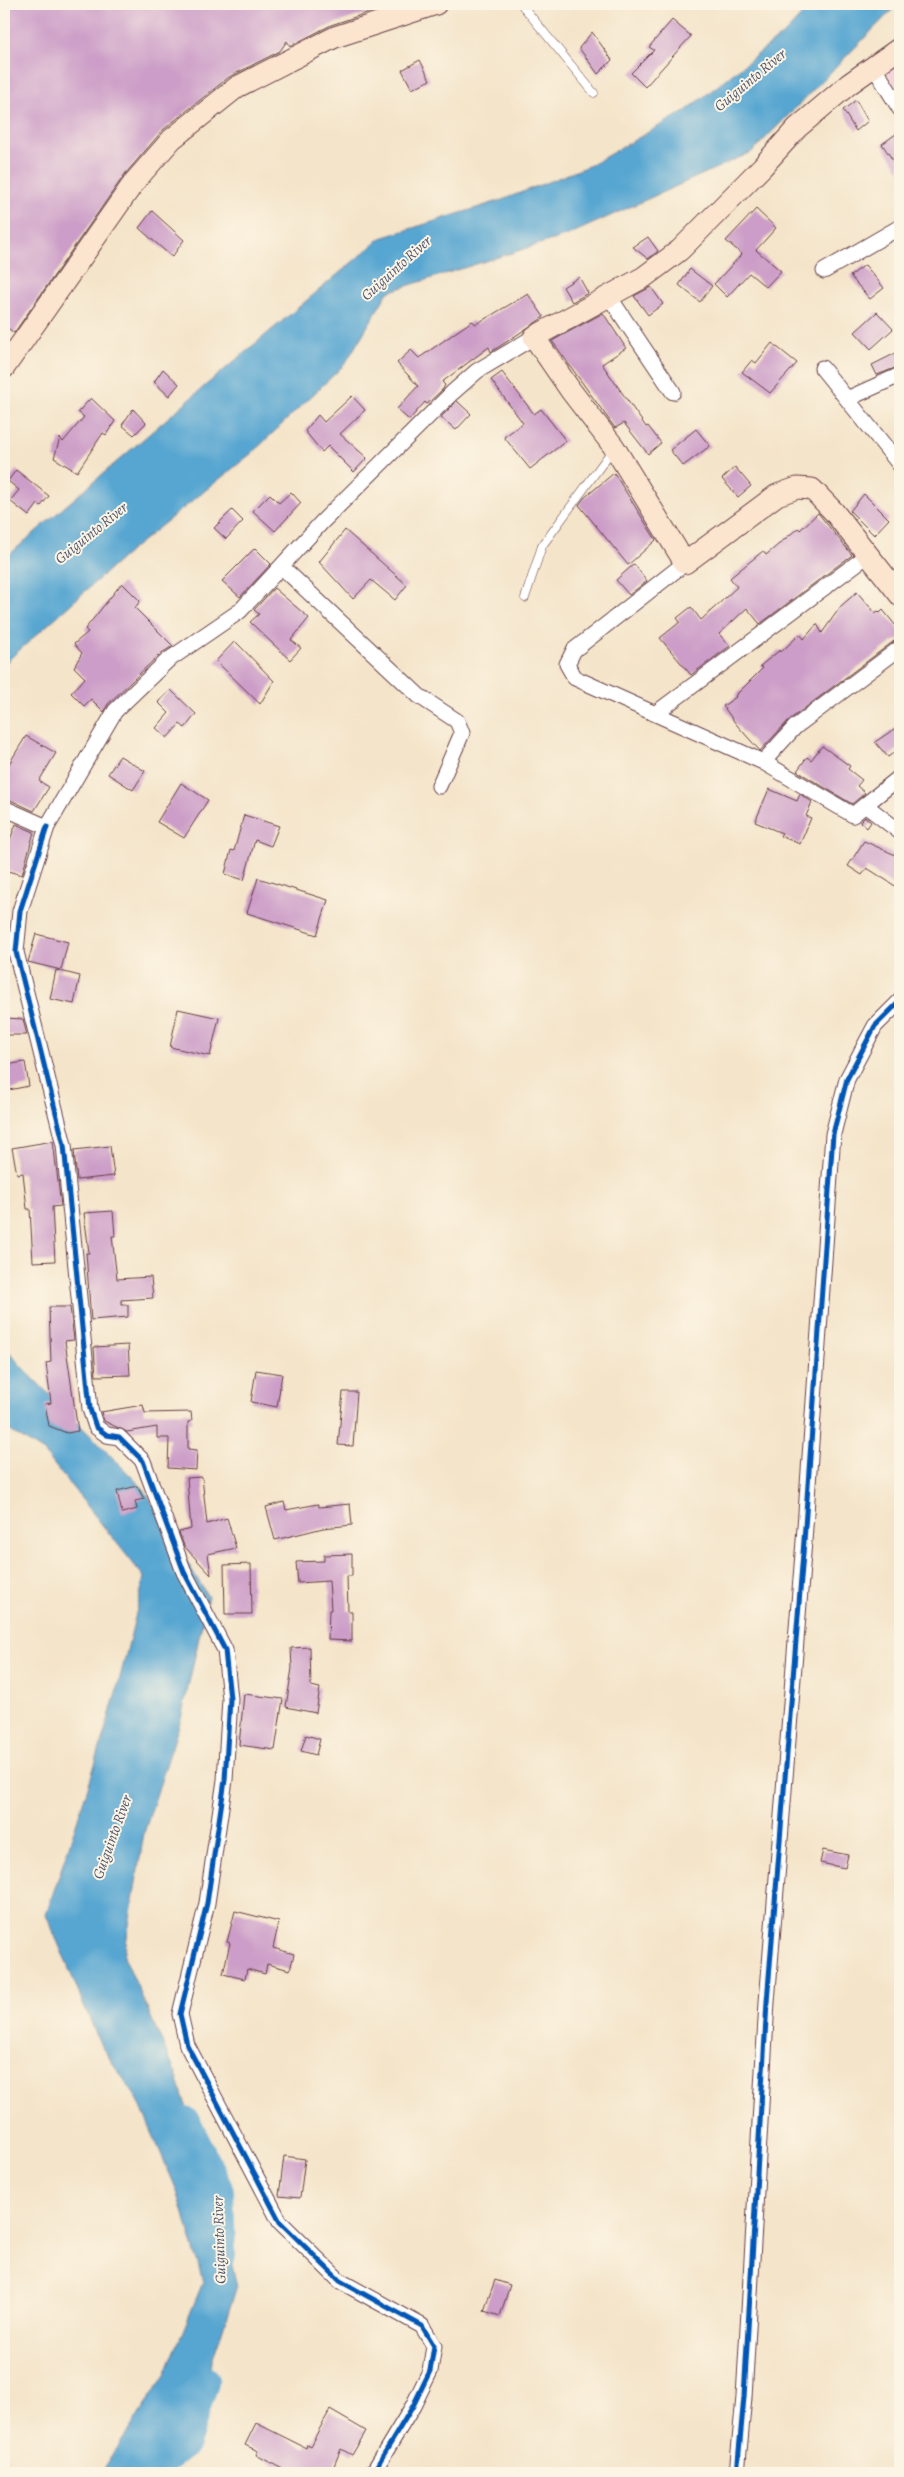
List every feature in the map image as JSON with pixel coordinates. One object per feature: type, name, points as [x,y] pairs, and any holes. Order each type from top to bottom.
[{"type":"street","points":[[4,368],[135,181],[172,139],[237,87],[336,36],[436,4]]},
{"type":"street","points":[[375,2470],[413,2406],[430,2371],[434,2346],[422,2326],[340,2281],[280,2222],[187,2044],[180,2014],[207,1903],[225,1780],[230,1699],[225,1650],[184,1572],[143,1461],[119,1437],[107,1435],[96,1427],[90,1409],[64,1145],[16,952],[20,911],[47,827],[115,711],[167,661],[240,611],[322,522],[452,393],[477,371],[608,295],[644,277],[680,250],[762,167],[797,128],[900,48]]},
{"type":"street","points":[[874,67],[900,109]]},
{"type":"street","points":[[824,271],[900,227]]},
{"type":"street","points":[[608,295],[673,392]]},
{"type":"street","points":[[534,338],[571,391],[614,447],[686,563]]},
{"type":"street","points":[[822,368],[898,457]]},
{"type":"street","points":[[847,399],[900,375]]},
{"type":"street","points":[[900,595],[834,512],[812,489],[797,488],[777,495],[686,563],[574,650],[566,664],[575,678],[763,762],[853,815],[900,777]]},
{"type":"street","points":[[656,713],[868,554]]},
{"type":"street","points":[[282,567],[419,696],[457,721],[462,733],[439,786]]},
{"type":"street","points":[[763,762],[795,727],[900,648]]},
{"type":"street","points":[[865,805],[900,832]]},
{"type":"street","points":[[4,808],[47,827]]},
{"type":"street","points":[[738,2473],[767,2002],[804,1541],[833,1134],[847,1078],[875,1026],[900,1001]]},
{"type":"lane","points":[[521,4],[594,93]]},
{"type":"lane","points":[[525,598],[542,546],[614,447]]},
{"type":"shaded area","points":[[900,62],[900,95],[886,70]]},
{"type":"water","points":[[812,4],[898,4],[752,152],[568,235],[388,292],[345,364],[252,453],[131,550],[4,664],[4,559],[206,385],[381,238],[502,200],[591,165],[687,110],[787,31]]},
{"type":"water","points":[[4,1345],[20,1365],[144,1489],[208,1597],[181,1719],[144,1833],[124,1956],[176,2074],[217,2203],[237,2286],[192,2421],[150,2473],[101,2473],[165,2375],[203,2282],[178,2193],[138,2100],[101,2046],[46,1914],[100,1747],[124,1663],[144,1577],[44,1452],[4,1427]]},
{"type":"building","points":[[4,4],[386,4],[382,8],[331,25],[290,46],[287,41],[280,51],[229,77],[164,129],[125,174],[14,333],[4,325]]},
{"type":"building","points":[[672,20],[691,36],[645,87],[631,73],[654,50],[649,47]]},
{"type":"building","points":[[592,32],[612,60],[598,74],[579,48]]},
{"type":"building","points":[[420,60],[430,80],[412,89],[402,70]]},
{"type":"building","points":[[856,100],[868,121],[856,131],[843,110]]},
{"type":"building","points":[[900,131],[900,171],[882,144]]},
{"type":"building","points":[[756,209],[776,228],[756,250],[781,271],[766,287],[749,273],[727,297],[714,284],[742,254],[726,241]]},
{"type":"building","points":[[152,211],[184,240],[172,257],[139,228]]},
{"type":"building","points":[[648,237],[658,251],[648,259],[633,247]]},
{"type":"building","points":[[865,265],[884,288],[870,299],[850,276]]},
{"type":"building","points":[[690,269],[712,286],[700,302],[679,285]]},
{"type":"building","points":[[579,277],[588,293],[572,302],[563,287]]},
{"type":"building","points":[[651,287],[663,304],[648,315],[634,296]]},
{"type":"building","points":[[528,294],[544,317],[491,352],[489,347],[442,382],[445,385],[443,389],[427,404],[425,402],[409,420],[397,409],[418,386],[397,363],[411,350],[419,358],[472,321],[476,324]]},
{"type":"building","points":[[877,312],[893,329],[871,349],[855,332]]},
{"type":"building","points":[[603,313],[626,348],[602,364],[646,427],[648,426],[661,443],[648,454],[624,423],[615,428],[552,341]]},
{"type":"building","points":[[772,343],[797,363],[770,393],[742,372],[752,360],[756,363]]},
{"type":"building","points":[[900,351],[900,366],[877,375],[872,365]]},
{"type":"building","points":[[163,369],[179,384],[169,396],[154,382]]},
{"type":"building","points":[[502,372],[534,414],[541,409],[566,441],[530,469],[504,437],[523,423],[491,380]]},
{"type":"building","points":[[352,396],[365,410],[340,434],[367,458],[354,472],[328,446],[322,452],[305,431],[318,415],[324,422]]},
{"type":"building","points":[[91,398],[115,421],[106,435],[103,433],[77,472],[54,458],[60,438],[63,442],[84,417],[78,412]]},
{"type":"building","points":[[457,401],[471,414],[456,430],[441,417]]},
{"type":"building","points":[[133,409],[146,423],[134,435],[122,425]]},
{"type":"building","points":[[696,429],[710,446],[683,466],[670,450]]},
{"type":"building","points":[[735,467],[751,486],[738,497],[722,479]]},
{"type":"building","points":[[16,470],[49,496],[41,506],[38,504],[29,516],[10,501],[19,490],[8,481]]},
{"type":"building","points":[[614,473],[656,540],[628,565],[579,505],[584,498]]},
{"type":"building","points":[[291,492],[301,503],[275,531],[253,511],[270,494],[279,503]]},
{"type":"building","points":[[864,494],[889,519],[874,535],[850,511]]},
{"type":"building","points":[[232,510],[243,521],[226,539],[214,528]]},
{"type":"building","points":[[818,513],[852,555],[760,624],[747,608],[719,634],[730,646],[691,675],[660,638],[680,622],[677,618],[691,607],[701,620],[737,587],[730,578],[763,551],[766,555],[798,528],[800,530]]},
{"type":"building","points":[[345,530],[407,585],[395,600],[371,580],[353,599],[319,562]]},
{"type":"building","points":[[255,548],[271,564],[240,597],[222,581]]},
{"type":"building","points":[[634,564],[647,581],[629,595],[616,580]]},
{"type":"building","points":[[122,583],[140,601],[135,608],[173,646],[160,654],[108,704],[104,712],[91,699],[84,706],[71,693],[85,678],[74,667],[82,653],[74,644],[88,632],[85,629]]},
{"type":"building","points":[[274,588],[309,618],[291,640],[301,648],[290,660],[250,622],[259,614],[254,610]]},
{"type":"building","points":[[857,592],[875,613],[878,611],[880,613],[883,610],[900,631],[900,639],[894,641],[789,720],[760,751],[723,706],[736,697],[763,668],[760,666],[780,650],[781,652],[800,634],[804,639],[817,624],[822,633],[841,606]]},
{"type":"building","points":[[235,641],[274,681],[260,704],[216,661]]},
{"type":"building","points":[[171,690],[196,714],[185,728],[180,724],[167,738],[156,728],[169,713],[158,702]]},
{"type":"building","points":[[900,725],[900,748],[888,757],[875,742]]},
{"type":"building","points":[[26,736],[56,753],[39,781],[49,787],[34,811],[4,797],[4,772]]},
{"type":"building","points":[[822,746],[850,766],[848,769],[862,780],[857,786],[865,793],[852,804],[797,771],[807,757],[811,760]]},
{"type":"building","points":[[120,756],[145,771],[133,790],[108,774]]},
{"type":"building","points":[[181,783],[208,800],[184,838],[157,822]]},
{"type":"building","points":[[769,789],[797,801],[800,794],[812,802],[806,816],[811,818],[800,844],[780,836],[782,833],[755,822]]},
{"type":"building","points":[[244,815],[279,826],[271,846],[255,840],[244,880],[225,874],[231,850],[234,851]]},
{"type":"building","points":[[865,817],[871,822],[867,828],[860,822]]},
{"type":"building","points":[[16,824],[34,832],[22,875],[4,870],[4,855]]},
{"type":"building","points":[[864,841],[900,857],[900,889],[867,868],[862,875],[848,866]]},
{"type":"building","points":[[258,878],[328,900],[317,935],[247,913]]},
{"type":"building","points":[[36,934],[68,942],[61,970],[28,962]]},
{"type":"building","points":[[56,970],[80,976],[74,1004],[50,999]]},
{"type":"building","points":[[178,1009],[219,1018],[210,1056],[170,1047]]},
{"type":"building","points":[[4,1018],[23,1019],[27,1035],[4,1035]]},
{"type":"building","points":[[25,1062],[29,1086],[4,1091],[4,1065]]},
{"type":"building","points":[[53,1141],[61,1206],[52,1207],[55,1261],[33,1262],[30,1209],[27,1209],[23,1173],[17,1174],[12,1148]]},
{"type":"building","points":[[110,1146],[114,1176],[77,1180],[74,1150]]},
{"type":"building","points":[[113,1211],[115,1236],[112,1236],[117,1279],[151,1277],[153,1298],[121,1300],[121,1305],[128,1305],[128,1317],[91,1320],[86,1253],[89,1253],[84,1213]]},
{"type":"building","points":[[49,1307],[70,1307],[74,1340],[65,1341],[78,1431],[67,1433],[49,1426],[45,1404],[51,1403],[46,1363],[51,1362]]},
{"type":"building","points":[[128,1345],[130,1375],[96,1376],[94,1347]]},
{"type":"building","points":[[256,1370],[282,1374],[277,1407],[251,1402]]},
{"type":"building","points":[[343,1392],[357,1392],[353,1446],[338,1445]]},
{"type":"building","points":[[143,1405],[145,1413],[191,1412],[192,1421],[188,1422],[188,1449],[197,1450],[196,1470],[168,1468],[169,1438],[157,1438],[157,1427],[127,1432],[104,1421],[101,1412]]},
{"type":"building","points":[[202,1477],[207,1524],[227,1518],[236,1548],[208,1554],[211,1575],[184,1546],[179,1532],[191,1529],[187,1478]]},
{"type":"building","points":[[137,1486],[144,1499],[135,1501],[137,1509],[122,1513],[117,1491]]},
{"type":"building","points":[[284,1502],[286,1510],[318,1504],[319,1507],[350,1504],[352,1525],[323,1528],[275,1540],[266,1507]]},
{"type":"building","points":[[352,1554],[352,1576],[347,1576],[348,1611],[352,1611],[352,1641],[328,1640],[329,1610],[331,1610],[329,1581],[298,1583],[296,1562],[324,1561],[324,1555]]},
{"type":"building","points":[[251,1564],[252,1614],[225,1614],[224,1565]]},
{"type":"building","points":[[310,1647],[311,1686],[320,1688],[316,1713],[286,1707],[292,1668],[291,1648]]},
{"type":"building","points":[[244,1694],[283,1699],[275,1750],[239,1745]]},
{"type":"building","points":[[306,1735],[320,1739],[316,1755],[301,1751]]},
{"type":"building","points":[[823,1850],[848,1855],[845,1868],[820,1863]]},
{"type":"building","points":[[235,1911],[279,1922],[273,1948],[294,1954],[290,1970],[267,1964],[265,1974],[247,1969],[245,1979],[223,1974],[230,1943],[227,1942]]},
{"type":"building","points":[[284,2156],[305,2159],[300,2198],[279,2196]]},
{"type":"building","points":[[495,2280],[510,2285],[500,2316],[484,2311]]},
{"type":"building","points":[[330,2410],[366,2431],[352,2455],[341,2449],[331,2473],[290,2473],[256,2455],[258,2451],[245,2445],[256,2423],[306,2448],[307,2444],[310,2446]]},
{"type":"waterway","name":"Guiguinto River","points":[[185,2123],[218,2191],[220,2254]]},
{"type":"waterway","name":"Guiguinto River","points":[[144,2473],[184,2443],[203,2381]]},
{"type":"cycle path","points":[[47,827],[20,911],[16,952],[64,1145],[90,1409],[96,1427],[107,1435],[119,1437],[143,1461],[184,1572],[225,1650],[230,1699],[225,1780],[207,1903],[180,2014],[187,2045],[280,2222],[340,2281],[422,2326],[434,2346],[430,2371],[413,2406],[375,2469]]},
{"type":"cycle path","points":[[737,2473],[744,2397],[767,2002],[804,1541],[833,1134],[847,1079],[875,1026],[900,1001]]}]
